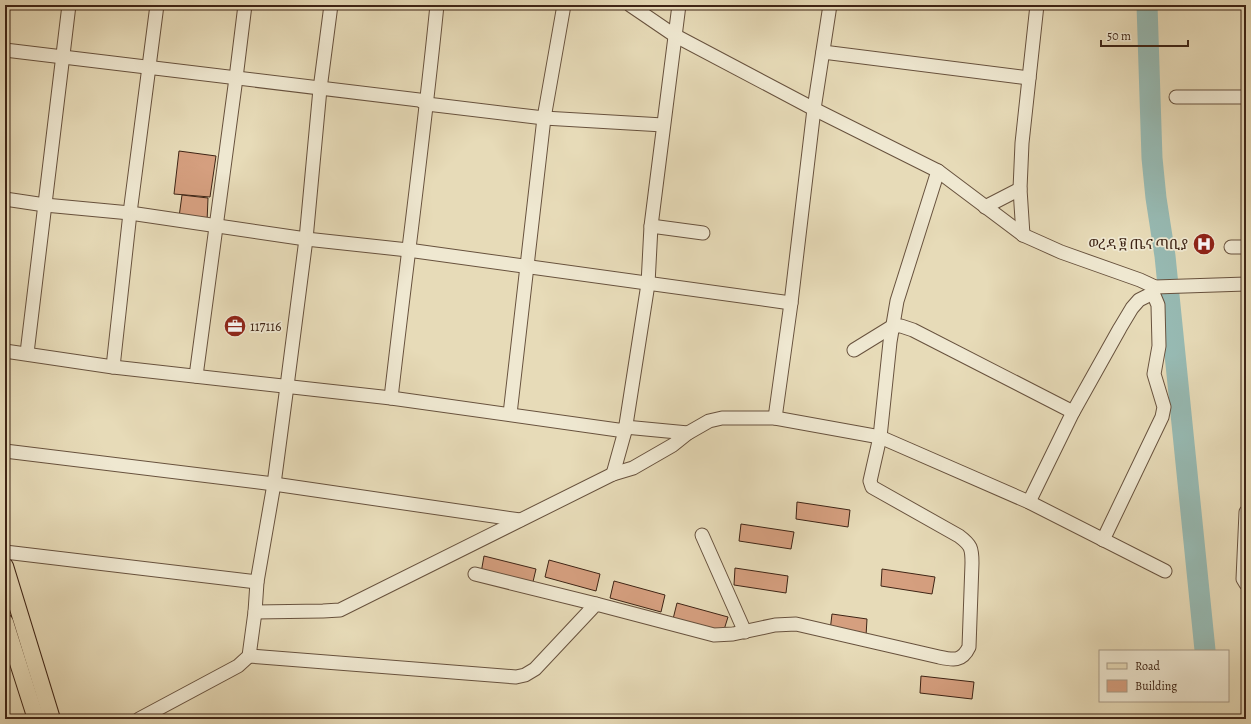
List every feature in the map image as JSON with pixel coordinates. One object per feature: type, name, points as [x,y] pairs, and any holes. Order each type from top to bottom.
[{"type":"main road","points":[[5,566],[52,719]]},
{"type":"main road","points":[[5,622],[36,719]]},
{"type":"street","points":[[27,353],[69,5]]},
{"type":"street","points":[[113,367],[130,213],[157,5]]},
{"type":"street","points":[[196,376],[245,5]]},
{"type":"street","points":[[139,719],[233,669],[248,656],[255,612],[257,582],[274,484],[288,386],[306,238],[320,89],[331,5]]},
{"type":"street","points":[[391,398],[427,104],[437,5]]},
{"type":"street","points":[[510,414],[544,118],[564,5]]},
{"type":"street","points":[[630,5],[674,35],[814,110],[938,171],[1023,235],[1061,252],[1140,280],[1158,289]]},
{"type":"street","points":[[613,474],[625,429],[648,284],[651,226],[679,5]]},
{"type":"street","points":[[775,418],[792,303],[814,110],[830,5]]},
{"type":"street","points":[[1023,235],[1020,189],[1022,143],[1038,5]]},
{"type":"street","points":[[5,50],[419,100],[427,104],[544,118],[663,125]]},
{"type":"street","points":[[823,52],[1029,78]]},
{"type":"street","points":[[1176,97],[1246,96]]},
{"type":"street","points":[[475,574],[705,633],[723,635],[745,632],[774,625],[796,624],[939,657],[951,659],[960,658],[965,655],[968,647],[972,563],[972,553],[968,543],[959,536],[872,487],[870,482],[880,437],[893,326],[899,295],[938,171]]},
{"type":"street","points":[[985,206],[1020,189]]},
{"type":"street","points":[[5,199],[45,205],[130,213],[216,226],[408,250],[792,303]]},
{"type":"street","points":[[651,226],[703,233]]},
{"type":"street","points":[[1231,247],[1246,247]]},
{"type":"street","points":[[1029,502],[1073,412],[1138,300],[1158,289],[1185,286],[1246,284]]},
{"type":"street","points":[[1103,540],[1162,418],[1164,407],[1154,374],[1159,346],[1158,289]]},
{"type":"street","points":[[854,350],[893,326],[901,326],[913,330],[1073,412]]},
{"type":"street","points":[[5,351],[27,353],[113,367],[391,398],[625,429],[688,433]]},
{"type":"street","points":[[255,612],[340,610],[613,474],[633,468],[673,445],[688,433],[709,421],[722,418],[775,418],[880,437],[1029,502],[1165,571]]},
{"type":"street","points":[[5,451],[274,484],[520,520]]},
{"type":"street","points":[[1246,512],[1243,579],[1246,584]]},
{"type":"street","points":[[702,535],[745,632]]},
{"type":"street","points":[[5,552],[257,582]]},
{"type":"street","points":[[248,656],[516,677],[525,675],[535,669],[596,604]]},
{"type":"building","points":[[179,151],[216,156],[210,197],[174,194]]},
{"type":"building","points":[[182,195],[208,198],[207,222],[179,217]]},
{"type":"building","points":[[797,502],[850,510],[848,527],[796,519]]},
{"type":"building","points":[[741,524],[794,532],[791,549],[739,541]]},
{"type":"building","points":[[484,556],[536,569],[532,586],[481,573]]},
{"type":"building","points":[[549,560],[600,574],[596,591],[545,577]]},
{"type":"building","points":[[735,568],[788,576],[786,593],[734,585]]},
{"type":"building","points":[[882,569],[935,577],[932,594],[881,586]]},
{"type":"building","points":[[614,581],[665,595],[661,612],[610,598]]},
{"type":"building","points":[[677,603],[728,617],[723,633],[673,619]]},
{"type":"building","points":[[832,614],[867,619],[866,636],[830,631]]},
{"type":"building","points":[[921,676],[974,682],[972,699],[920,693]]},
{"type":"waterway","points":[[1147,5],[1152,158],[1156,198],[1165,256],[1205,650]]},
{"type":"place","name":"ወረዳ ፱ ጤና ጣቢያ","points":[[1204,244]]},
{"type":"place","name":"117116","points":[[235,326]]}]
